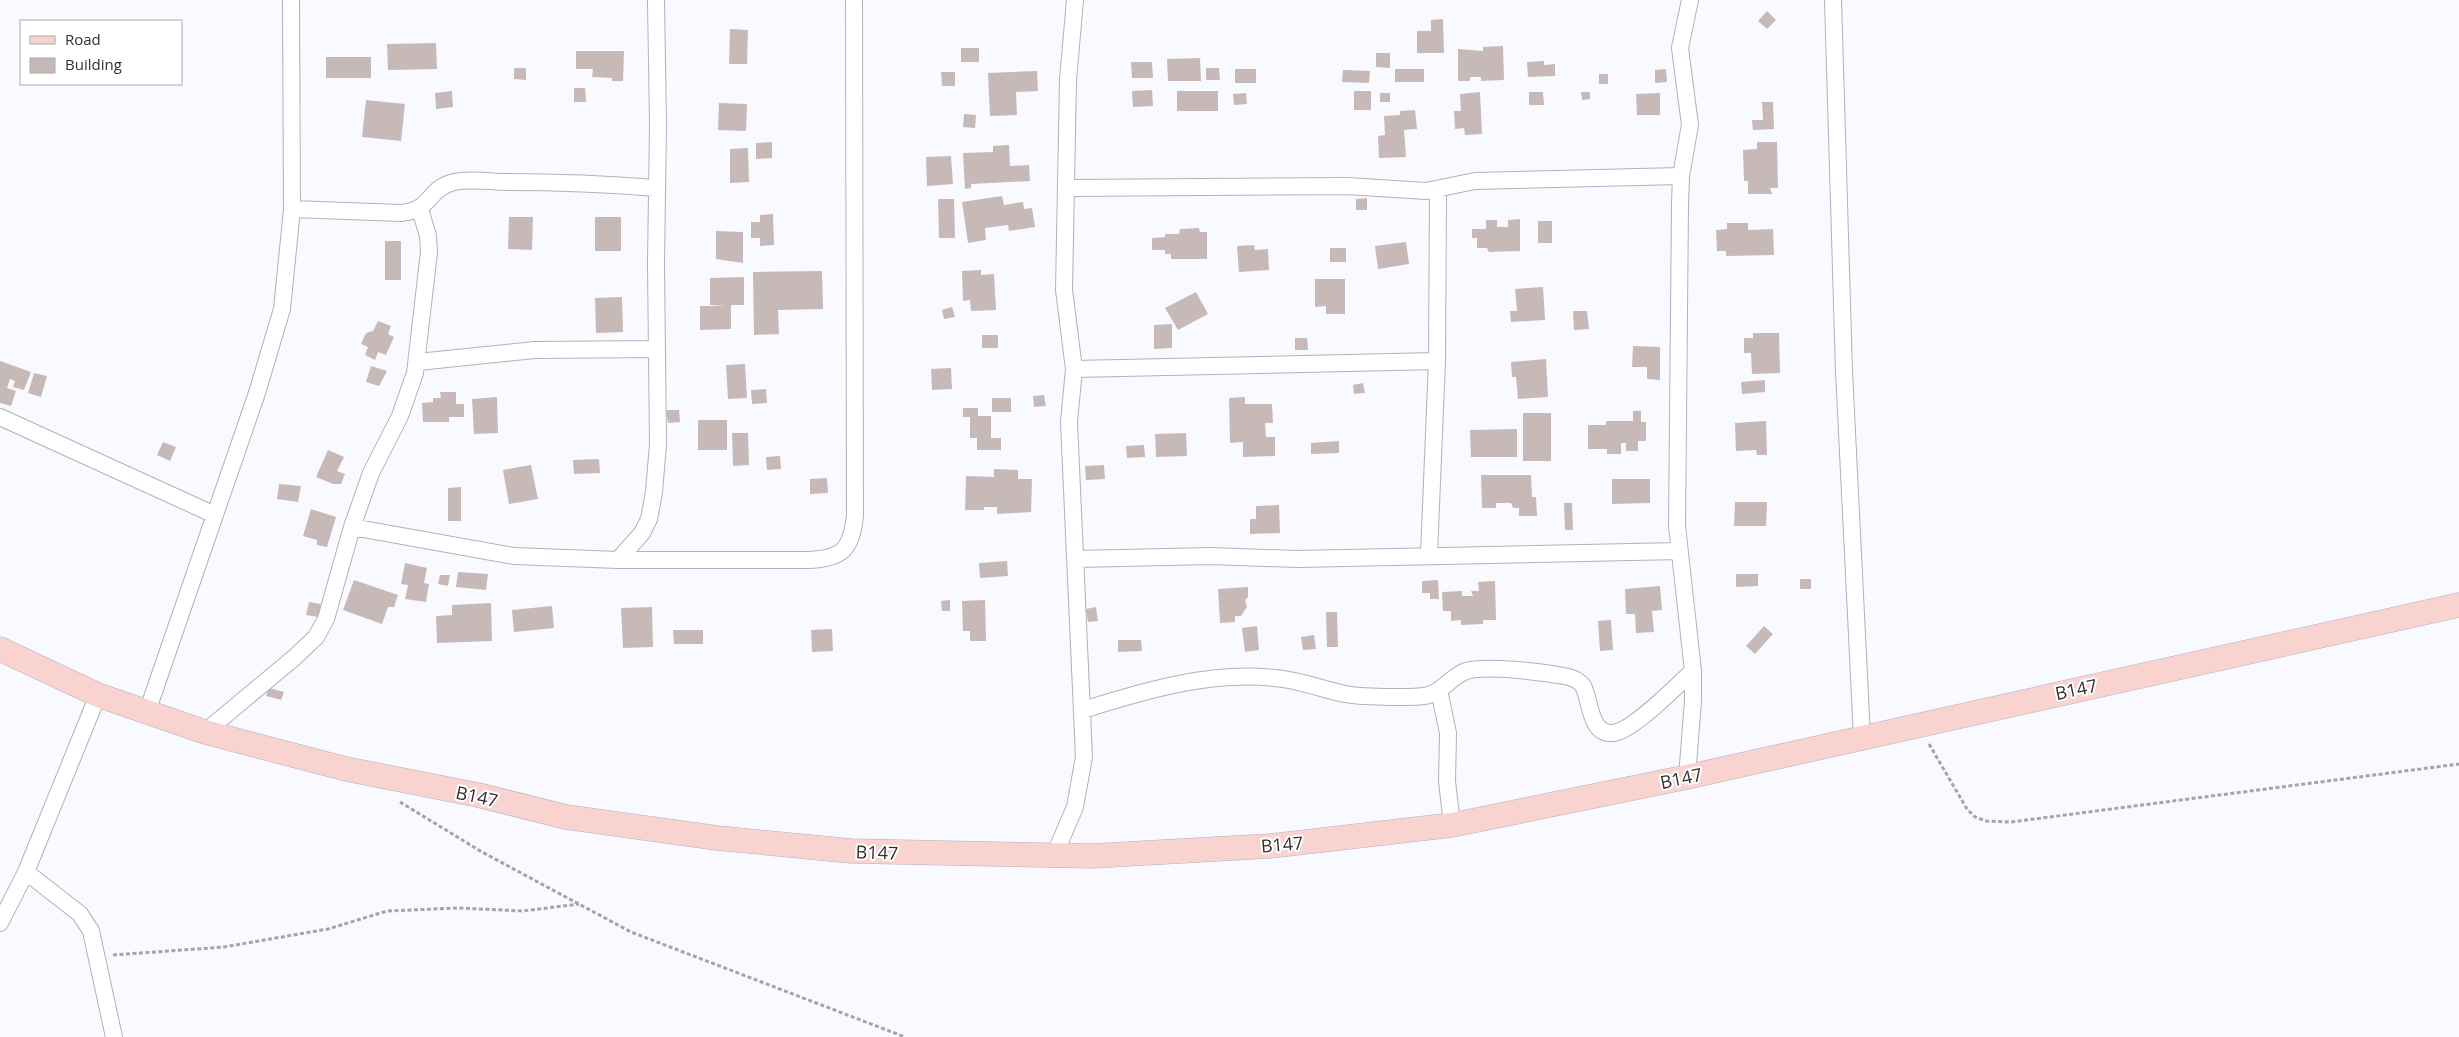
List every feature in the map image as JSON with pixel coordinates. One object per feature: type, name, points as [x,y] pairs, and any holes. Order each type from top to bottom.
[{"type":"main road","name":"B147","points":[[0,649],[98,695],[205,732],[346,769],[478,795],[566,817],[717,838],[851,851],[1054,856],[1147,854],[1270,846],[1452,825],[1688,776],[2459,605]]},
{"type":"street","points":[[147,712],[257,393],[282,308],[292,208],[291,0]]},
{"type":"street","points":[[618,560],[645,526],[654,492],[659,424],[656,0]]},
{"type":"street","points":[[352,527],[514,556],[618,560],[820,560],[838,554],[850,542],[854,516],[854,0]]},
{"type":"street","points":[[1054,856],[1079,792],[1084,757],[1069,422],[1074,370],[1064,290],[1068,80],[1075,0]]},
{"type":"street","points":[[1688,776],[1693,671],[1686,593],[1679,551],[1677,488],[1681,176],[1690,125],[1689,104],[1680,48],[1690,0]]},
{"type":"street","points":[[1833,0],[1844,370],[1862,737]]},
{"type":"street","points":[[1066,188],[1347,186],[1406,191],[1438,189],[1474,181],[1681,176]]},
{"type":"street","points":[[292,208],[401,213],[420,209],[440,187],[465,180],[583,182],[656,188]]},
{"type":"street","points":[[1430,554],[1437,361],[1438,189]]},
{"type":"street","points":[[205,732],[263,685],[316,637],[326,619],[352,527],[371,473],[400,416],[418,362],[420,312],[428,252],[428,236],[420,209]]},
{"type":"street","points":[[418,362],[535,350],[657,349]]},
{"type":"street","points":[[1074,370],[1437,361]]},
{"type":"street","points":[[0,417],[215,515]]},
{"type":"street","points":[[1076,560],[1212,556],[1296,558],[1430,554],[1679,551]]},
{"type":"street","points":[[1082,710],[1132,695],[1235,676],[1277,678],[1358,696],[1425,696],[1439,690],[1466,671],[1513,670],[1574,678],[1583,686],[1592,717],[1600,727],[1610,734],[1633,725],[1693,671]]},
{"type":"street","points":[[1439,690],[1448,733],[1447,781],[1452,825]]},
{"type":"street","points":[[0,923],[26,872],[98,695]]},
{"type":"street","points":[[26,872],[80,914],[91,931],[114,1037]]},
{"type":"path","points":[[1917,724],[1967,809],[1975,817],[1986,821],[2011,822],[2120,809],[2459,764]]},
{"type":"path","points":[[397,800],[482,852],[631,932],[905,1037]]},
{"type":"path","points":[[97,956],[224,947],[328,929],[387,911],[458,908],[523,911],[579,904]]},
{"type":"building","points":[[1767,11],[1776,20],[1767,29],[1758,21]]},
{"type":"building","points":[[1443,19],[1444,53],[1417,53],[1417,31],[1431,31],[1431,20]]},
{"type":"building","points":[[730,29],[748,30],[747,64],[729,64]]},
{"type":"building","points":[[436,43],[437,69],[388,70],[387,44]]},
{"type":"building","points":[[1503,46],[1504,80],[1481,81],[1481,77],[1470,77],[1470,81],[1458,81],[1458,49],[1483,51],[1483,47]]},
{"type":"building","points":[[961,48],[979,48],[979,62],[961,62]]},
{"type":"building","points":[[576,51],[624,51],[623,81],[612,81],[612,78],[592,77],[593,69],[576,69]]},
{"type":"building","points":[[1376,53],[1390,53],[1390,68],[1376,67]]},
{"type":"building","points":[[326,57],[371,57],[371,78],[326,78]]},
{"type":"building","points":[[1200,58],[1201,81],[1168,81],[1167,59]]},
{"type":"building","points":[[1544,61],[1544,65],[1555,64],[1555,76],[1528,77],[1527,62]]},
{"type":"building","points":[[1131,62],[1152,62],[1153,78],[1132,78]]},
{"type":"building","points":[[514,68],[526,68],[526,80],[514,79]]},
{"type":"building","points":[[1206,68],[1219,68],[1220,80],[1206,80]]},
{"type":"building","points":[[1235,69],[1256,69],[1256,83],[1235,83]]},
{"type":"building","points":[[1395,69],[1424,69],[1424,82],[1395,82]]},
{"type":"building","points":[[1666,69],[1667,82],[1655,83],[1655,70]]},
{"type":"building","points":[[1343,70],[1370,71],[1369,83],[1342,82]]},
{"type":"building","points":[[1037,71],[1038,91],[1016,92],[1017,115],[990,116],[988,73]]},
{"type":"building","points":[[941,72],[955,72],[955,86],[942,86]]},
{"type":"building","points":[[1599,74],[1608,74],[1608,84],[1599,84]]},
{"type":"building","points":[[574,88],[585,88],[586,102],[574,102]]},
{"type":"building","points":[[1152,90],[1153,106],[1133,107],[1132,91]]},
{"type":"building","points":[[452,91],[453,107],[436,109],[435,93]]},
{"type":"building","points":[[1177,91],[1218,91],[1218,111],[1177,111]]},
{"type":"building","points":[[1354,91],[1371,91],[1371,110],[1354,110]]},
{"type":"building","points":[[1480,92],[1482,134],[1465,135],[1464,128],[1455,129],[1454,111],[1461,111],[1460,94]]},
{"type":"building","points":[[1529,92],[1543,92],[1544,105],[1529,105]]},
{"type":"building","points":[[1581,92],[1590,92],[1590,99],[1582,100]]},
{"type":"building","points":[[1246,93],[1247,104],[1234,105],[1233,94]]},
{"type":"building","points":[[1380,93],[1390,93],[1390,102],[1380,102]]},
{"type":"building","points":[[1660,93],[1660,115],[1637,115],[1636,94]]},
{"type":"building","points":[[366,100],[405,104],[401,141],[362,137]]},
{"type":"building","points":[[1762,102],[1773,102],[1774,129],[1753,130],[1752,120],[1763,120]]},
{"type":"building","points":[[719,103],[747,104],[746,131],[718,130]]},
{"type":"building","points":[[1415,110],[1417,129],[1404,130],[1406,157],[1379,158],[1378,136],[1385,135],[1384,116],[1400,115],[1400,111]]},
{"type":"building","points":[[964,114],[976,115],[975,128],[963,127]]},
{"type":"building","points":[[772,142],[772,158],[756,159],[756,143]]},
{"type":"building","points":[[1757,142],[1777,142],[1778,188],[1770,188],[1772,194],[1748,194],[1748,181],[1744,181],[1743,150],[1757,149]]},
{"type":"building","points":[[1009,145],[1010,166],[1029,165],[1030,181],[971,184],[971,188],[965,189],[963,153],[993,152],[993,146]]},
{"type":"building","points":[[748,148],[749,182],[730,183],[730,149]]},
{"type":"building","points":[[951,156],[953,184],[927,186],[926,157]]},
{"type":"building","points":[[1002,196],[1004,205],[1023,202],[1024,209],[1032,208],[1035,227],[1009,231],[1008,225],[985,228],[986,240],[968,243],[962,202]]},
{"type":"building","points":[[1367,198],[1367,210],[1356,210],[1356,199]]},
{"type":"building","points":[[938,199],[954,199],[955,238],[939,238]]},
{"type":"building","points":[[773,214],[774,245],[760,246],[760,238],[751,238],[751,222],[760,222],[760,215]]},
{"type":"building","points":[[509,217],[533,217],[532,250],[508,249]]},
{"type":"building","points":[[595,217],[621,217],[621,251],[595,251]]},
{"type":"building","points":[[1520,219],[1520,251],[1489,252],[1487,248],[1477,248],[1477,238],[1472,238],[1472,229],[1486,229],[1486,220],[1497,220],[1497,227],[1508,227],[1508,220]]},
{"type":"building","points":[[1538,221],[1552,221],[1552,243],[1538,243]]},
{"type":"building","points":[[1727,223],[1748,223],[1748,230],[1773,229],[1774,255],[1726,256],[1726,251],[1717,251],[1716,230],[1727,229]]},
{"type":"building","points":[[1199,228],[1200,232],[1207,232],[1207,259],[1171,259],[1171,254],[1165,254],[1165,250],[1152,250],[1152,238],[1165,237],[1165,234],[1179,234],[1180,229]]},
{"type":"building","points":[[716,231],[743,232],[743,263],[716,259]]},
{"type":"building","points":[[385,241],[401,241],[401,280],[385,280]]},
{"type":"building","points":[[1406,242],[1409,264],[1378,269],[1375,246]]},
{"type":"building","points":[[1254,245],[1255,250],[1268,249],[1269,270],[1239,272],[1237,246]]},
{"type":"building","points":[[1330,248],[1346,248],[1346,262],[1330,262]]},
{"type":"building","points":[[981,270],[981,275],[994,274],[996,310],[971,311],[970,300],[963,301],[962,271]]},
{"type":"building","points":[[822,271],[823,309],[778,310],[779,334],[754,335],[753,272]]},
{"type":"building","points":[[744,277],[744,305],[731,305],[731,329],[700,330],[700,306],[726,306],[710,305],[710,278]]},
{"type":"building","points":[[1315,279],[1345,279],[1345,314],[1326,314],[1326,306],[1315,307]]},
{"type":"building","points":[[1543,287],[1545,320],[1511,322],[1510,311],[1517,311],[1515,289]]},
{"type":"building","points":[[1196,292],[1208,314],[1178,330],[1165,308]]},
{"type":"building","points":[[622,297],[623,332],[596,333],[595,298]]},
{"type":"building","points":[[952,307],[955,317],[944,319],[942,310]]},
{"type":"building","points":[[1573,311],[1587,311],[1589,329],[1574,330]]},
{"type":"building","points":[[378,321],[391,326],[388,334],[394,337],[386,355],[378,352],[375,360],[365,355],[368,347],[361,344],[366,333],[373,331]]},
{"type":"building","points":[[1172,324],[1172,348],[1154,349],[1154,325]]},
{"type":"building","points":[[1753,333],[1779,333],[1780,373],[1752,374],[1751,353],[1744,353],[1744,338],[1753,338]]},
{"type":"building","points":[[982,335],[998,335],[998,348],[982,348]]},
{"type":"building","points":[[1295,338],[1307,338],[1308,350],[1295,350]]},
{"type":"building","points":[[1633,346],[1660,347],[1660,380],[1647,379],[1647,367],[1632,367]]},
{"type":"building","points":[[1546,359],[1548,397],[1518,399],[1516,377],[1512,377],[1511,362]]},
{"type":"building","points":[[0,361],[31,372],[24,390],[13,387],[15,381],[10,379],[7,388],[16,391],[11,406],[0,403]]},
{"type":"building","points":[[745,364],[747,398],[728,399],[726,365]]},
{"type":"building","points":[[371,366],[387,371],[379,386],[366,382]]},
{"type":"building","points":[[951,368],[952,389],[932,390],[931,369]]},
{"type":"building","points":[[34,373],[47,376],[41,397],[28,393]]},
{"type":"building","points":[[1765,380],[1765,392],[1742,394],[1741,382]]},
{"type":"building","points":[[1363,383],[1365,393],[1354,394],[1353,385]]},
{"type":"building","points":[[766,389],[767,403],[752,404],[751,390]]},
{"type":"building","points":[[440,392],[456,392],[456,404],[464,404],[464,417],[449,417],[449,422],[423,422],[422,403],[433,402],[433,398],[441,398]]},
{"type":"building","points":[[1044,395],[1046,406],[1034,407],[1033,396]]},
{"type":"building","points":[[497,397],[498,433],[474,434],[472,399]]},
{"type":"building","points":[[1245,397],[1245,404],[1272,404],[1273,423],[1265,423],[1266,437],[1275,437],[1275,456],[1243,457],[1243,442],[1230,443],[1229,398]]},
{"type":"building","points":[[992,398],[1011,398],[1011,412],[992,412]]},
{"type":"building","points":[[963,408],[978,408],[978,416],[991,416],[991,438],[1001,438],[1001,450],[977,450],[977,438],[970,438],[970,417],[963,417]]},
{"type":"building","points":[[666,410],[679,410],[680,422],[668,423]]},
{"type":"building","points":[[1633,411],[1641,411],[1641,422],[1646,422],[1646,441],[1638,441],[1638,451],[1626,451],[1626,443],[1621,443],[1621,454],[1607,454],[1607,449],[1588,449],[1588,425],[1606,425],[1606,421],[1633,421]]},
{"type":"building","points":[[1523,413],[1551,413],[1551,461],[1523,461]]},
{"type":"building","points":[[698,420],[727,420],[727,450],[698,450]]},
{"type":"building","points":[[1766,421],[1767,455],[1757,455],[1756,450],[1736,451],[1735,423]]},
{"type":"building","points":[[1517,429],[1517,457],[1471,457],[1470,430]]},
{"type":"building","points":[[732,433],[748,433],[749,465],[733,466]]},
{"type":"building","points":[[1186,433],[1187,456],[1156,457],[1155,434]]},
{"type":"building","points":[[1339,441],[1339,453],[1311,454],[1311,443]]},
{"type":"building","points":[[163,442],[176,447],[170,461],[157,455]]},
{"type":"building","points":[[1144,445],[1145,457],[1127,458],[1126,446]]},
{"type":"building","points":[[328,450],[344,457],[337,471],[345,474],[341,484],[333,484],[316,477]]},
{"type":"building","points":[[780,456],[781,469],[767,470],[766,457]]},
{"type":"building","points":[[599,459],[600,473],[574,474],[573,460]]},
{"type":"building","points":[[531,465],[538,499],[509,504],[503,470]]},
{"type":"building","points":[[1104,465],[1105,479],[1086,480],[1085,466]]},
{"type":"building","points":[[994,469],[1018,470],[1018,479],[1032,479],[1031,512],[997,514],[997,507],[984,507],[984,510],[965,510],[966,476],[994,477]]},
{"type":"building","points":[[1481,475],[1531,475],[1532,497],[1536,497],[1537,516],[1519,516],[1519,508],[1513,508],[1511,503],[1496,503],[1496,508],[1482,508]]},
{"type":"building","points":[[827,478],[828,493],[810,494],[810,479]]},
{"type":"building","points":[[1612,479],[1650,479],[1650,503],[1612,504]]},
{"type":"building","points":[[279,484],[301,486],[298,502],[277,499]]},
{"type":"building","points":[[461,487],[461,521],[448,521],[448,488]]},
{"type":"building","points":[[1735,502],[1767,502],[1766,526],[1734,526]]},
{"type":"building","points":[[1564,503],[1572,503],[1573,530],[1565,530]]},
{"type":"building","points":[[1279,505],[1280,533],[1250,534],[1250,519],[1256,519],[1256,506]]},
{"type":"building","points":[[311,509],[336,517],[327,547],[317,545],[317,540],[303,536]]},
{"type":"building","points":[[1007,561],[1008,576],[980,578],[979,563]]},
{"type":"building","points":[[405,563],[427,568],[424,583],[429,584],[426,602],[405,599],[408,585],[401,584]]},
{"type":"building","points":[[458,572],[488,574],[486,590],[456,587]]},
{"type":"building","points":[[1736,574],[1758,574],[1758,586],[1736,587]]},
{"type":"building","points":[[440,575],[450,575],[448,586],[438,584]]},
{"type":"building","points":[[1800,579],[1811,579],[1811,589],[1800,589]]},
{"type":"building","points":[[354,580],[398,595],[394,607],[388,607],[382,624],[343,610]]},
{"type":"building","points":[[1438,580],[1439,599],[1430,599],[1430,593],[1422,593],[1422,581]]},
{"type":"building","points":[[1495,581],[1496,620],[1483,620],[1483,624],[1461,625],[1461,620],[1451,621],[1451,611],[1443,611],[1442,592],[1462,591],[1462,596],[1473,596],[1471,591],[1479,591],[1478,582]]},
{"type":"building","points":[[1660,586],[1662,610],[1652,611],[1654,632],[1636,633],[1635,614],[1626,614],[1625,589]]},
{"type":"building","points":[[1248,587],[1248,597],[1245,600],[1247,607],[1241,616],[1235,616],[1235,622],[1220,623],[1218,589]]},
{"type":"building","points":[[950,600],[950,611],[942,611],[941,601]]},
{"type":"building","points":[[985,600],[986,641],[970,641],[970,631],[963,631],[962,601]]},
{"type":"building","points":[[309,602],[321,604],[318,617],[306,615]]},
{"type":"building","points":[[491,603],[492,641],[437,643],[436,616],[452,615],[452,605]]},
{"type":"building","points":[[552,606],[554,628],[514,632],[512,610]]},
{"type":"building","points":[[652,607],[653,647],[623,648],[621,608]]},
{"type":"building","points":[[1096,607],[1098,621],[1088,622],[1086,609]]},
{"type":"building","points":[[1326,612],[1337,612],[1338,647],[1327,647]]},
{"type":"building","points":[[1611,620],[1613,650],[1600,651],[1598,621]]},
{"type":"building","points":[[1257,626],[1259,650],[1245,652],[1242,628]]},
{"type":"building","points":[[1764,626],[1773,634],[1755,654],[1746,646]]},
{"type":"building","points":[[832,629],[833,651],[812,652],[811,630]]},
{"type":"building","points":[[673,630],[703,630],[703,644],[674,644]]},
{"type":"building","points":[[1314,635],[1316,649],[1303,650],[1301,637]]},
{"type":"building","points":[[1118,640],[1141,640],[1142,651],[1118,652]]},
{"type":"building","points":[[269,688],[284,692],[281,700],[266,696]]}]
